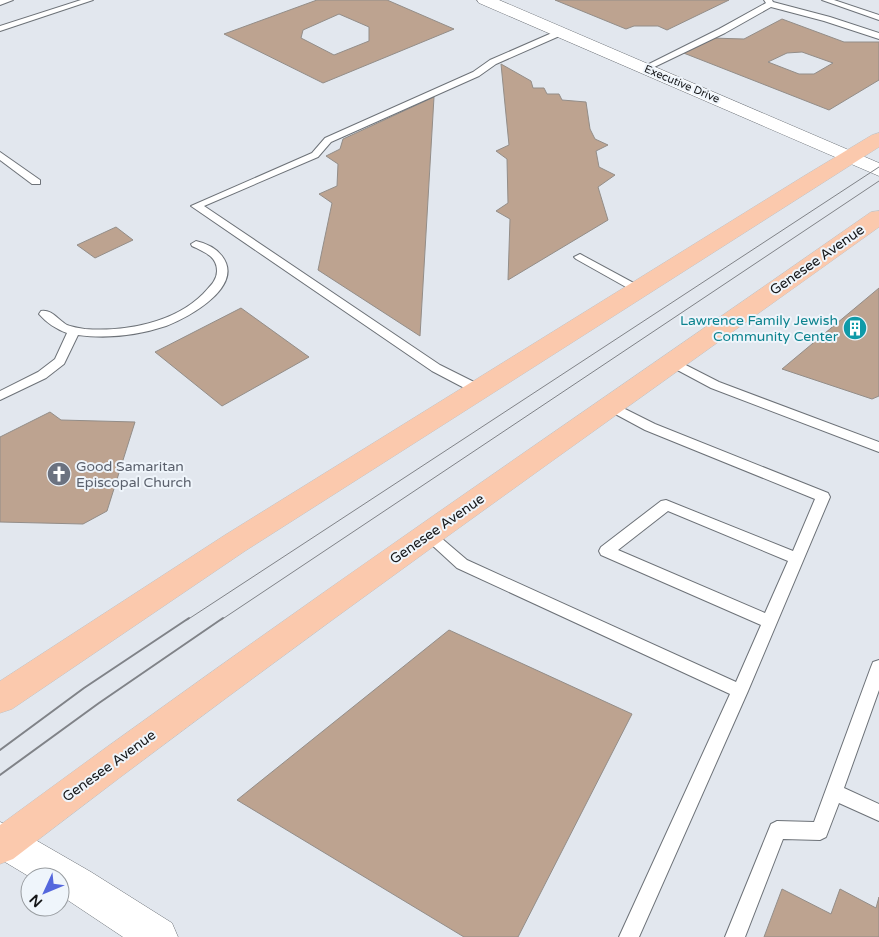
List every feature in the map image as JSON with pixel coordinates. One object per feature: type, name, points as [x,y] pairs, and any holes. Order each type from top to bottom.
[{"type":"main road","points":[[0,699],[235,542],[879,139]]},
{"type":"main road","name":"Genesee Avenue","points":[[2,843],[428,535],[879,217]]},
{"type":"street","name":"Executive Drive","points":[[485,0],[879,170]]},
{"type":"street","points":[[2,843],[78,885],[158,937]]},
{"type":"lane","points":[[0,3],[9,0]]},
{"type":"lane","points":[[0,29],[89,0]]},
{"type":"lane","points":[[801,12],[826,0],[879,18]]},
{"type":"lane","points":[[644,68],[722,31],[769,2],[879,36]]},
{"type":"lane","points":[[477,389],[436,368],[196,206],[315,155],[328,140],[476,74],[493,62],[561,32]]},
{"type":"lane","points":[[0,155],[36,182]]},
{"type":"lane","points":[[45,314],[64,328],[112,332],[162,323],[187,312],[219,285],[223,272],[222,260],[212,250],[196,244]]},
{"type":"lane","points":[[580,257],[637,289]]},
{"type":"lane","points":[[0,396],[42,375],[60,361],[75,330]]},
{"type":"lane","points":[[672,362],[715,385],[879,447]]},
{"type":"lane","points":[[611,406],[650,427],[823,497],[740,691],[629,937]]},
{"type":"lane","points":[[770,622],[606,552],[666,505],[796,558]]},
{"type":"lane","points":[[428,535],[462,564],[740,691]]},
{"type":"lane","points":[[735,937],[777,830],[820,831],[879,666]]},
{"type":"lane","points":[[834,792],[879,813]]},
{"type":"building","points":[[317,0],[387,0],[454,29],[323,83],[224,34]],"holes":[[[339,14],[369,27],[369,41],[334,55],[301,38],[303,30]]]},
{"type":"building","points":[[555,0],[729,0],[667,30],[658,26],[634,26],[626,29]]},
{"type":"building","points":[[782,19],[844,42],[879,42],[879,80],[829,110],[681,52],[711,38],[744,39]],"holes":[[[802,52],[833,63],[814,74],[799,74],[768,62],[787,53]]]},
{"type":"building","points":[[501,64],[531,81],[533,88],[544,88],[547,94],[559,94],[562,100],[586,102],[590,129],[595,139],[608,145],[596,151],[599,167],[615,175],[598,187],[608,220],[508,280],[510,219],[496,211],[508,203],[507,159],[496,151],[509,145]]},
{"type":"building","points":[[434,97],[420,336],[318,270],[332,203],[319,194],[337,186],[338,164],[326,156],[340,149],[343,139]]},
{"type":"building","points":[[116,227],[133,240],[95,258],[77,245]]},
{"type":"building","name":"Lawrence Family Jewish Community Center","points":[[879,288],[879,396],[872,399],[782,369]]},
{"type":"building","points":[[241,308],[309,357],[222,406],[155,352]]},
{"type":"building","name":"Good Samaritan Episcopal Church","points":[[50,412],[61,420],[135,422],[107,511],[83,524],[0,522],[0,437]]},
{"type":"building","points":[[449,630],[632,714],[518,937],[464,937],[237,800]]},
{"type":"building","points":[[782,889],[831,914],[840,889],[876,908],[879,897],[879,937],[764,937]]},
{"type":"tram line","points":[[187,620],[879,167]]},
{"type":"tram line","points":[[221,620],[879,181]]},
{"type":"tram line","points":[[0,750],[84,688],[189,618]]},
{"type":"tram line","points":[[0,775],[99,703],[223,618]]},
{"type":"place","name":"Lawrence Family Jewish Community Center","points":[[855,328]]},
{"type":"place","name":"Good Samaritan Episcopal Church","points":[[59,474]]}]
